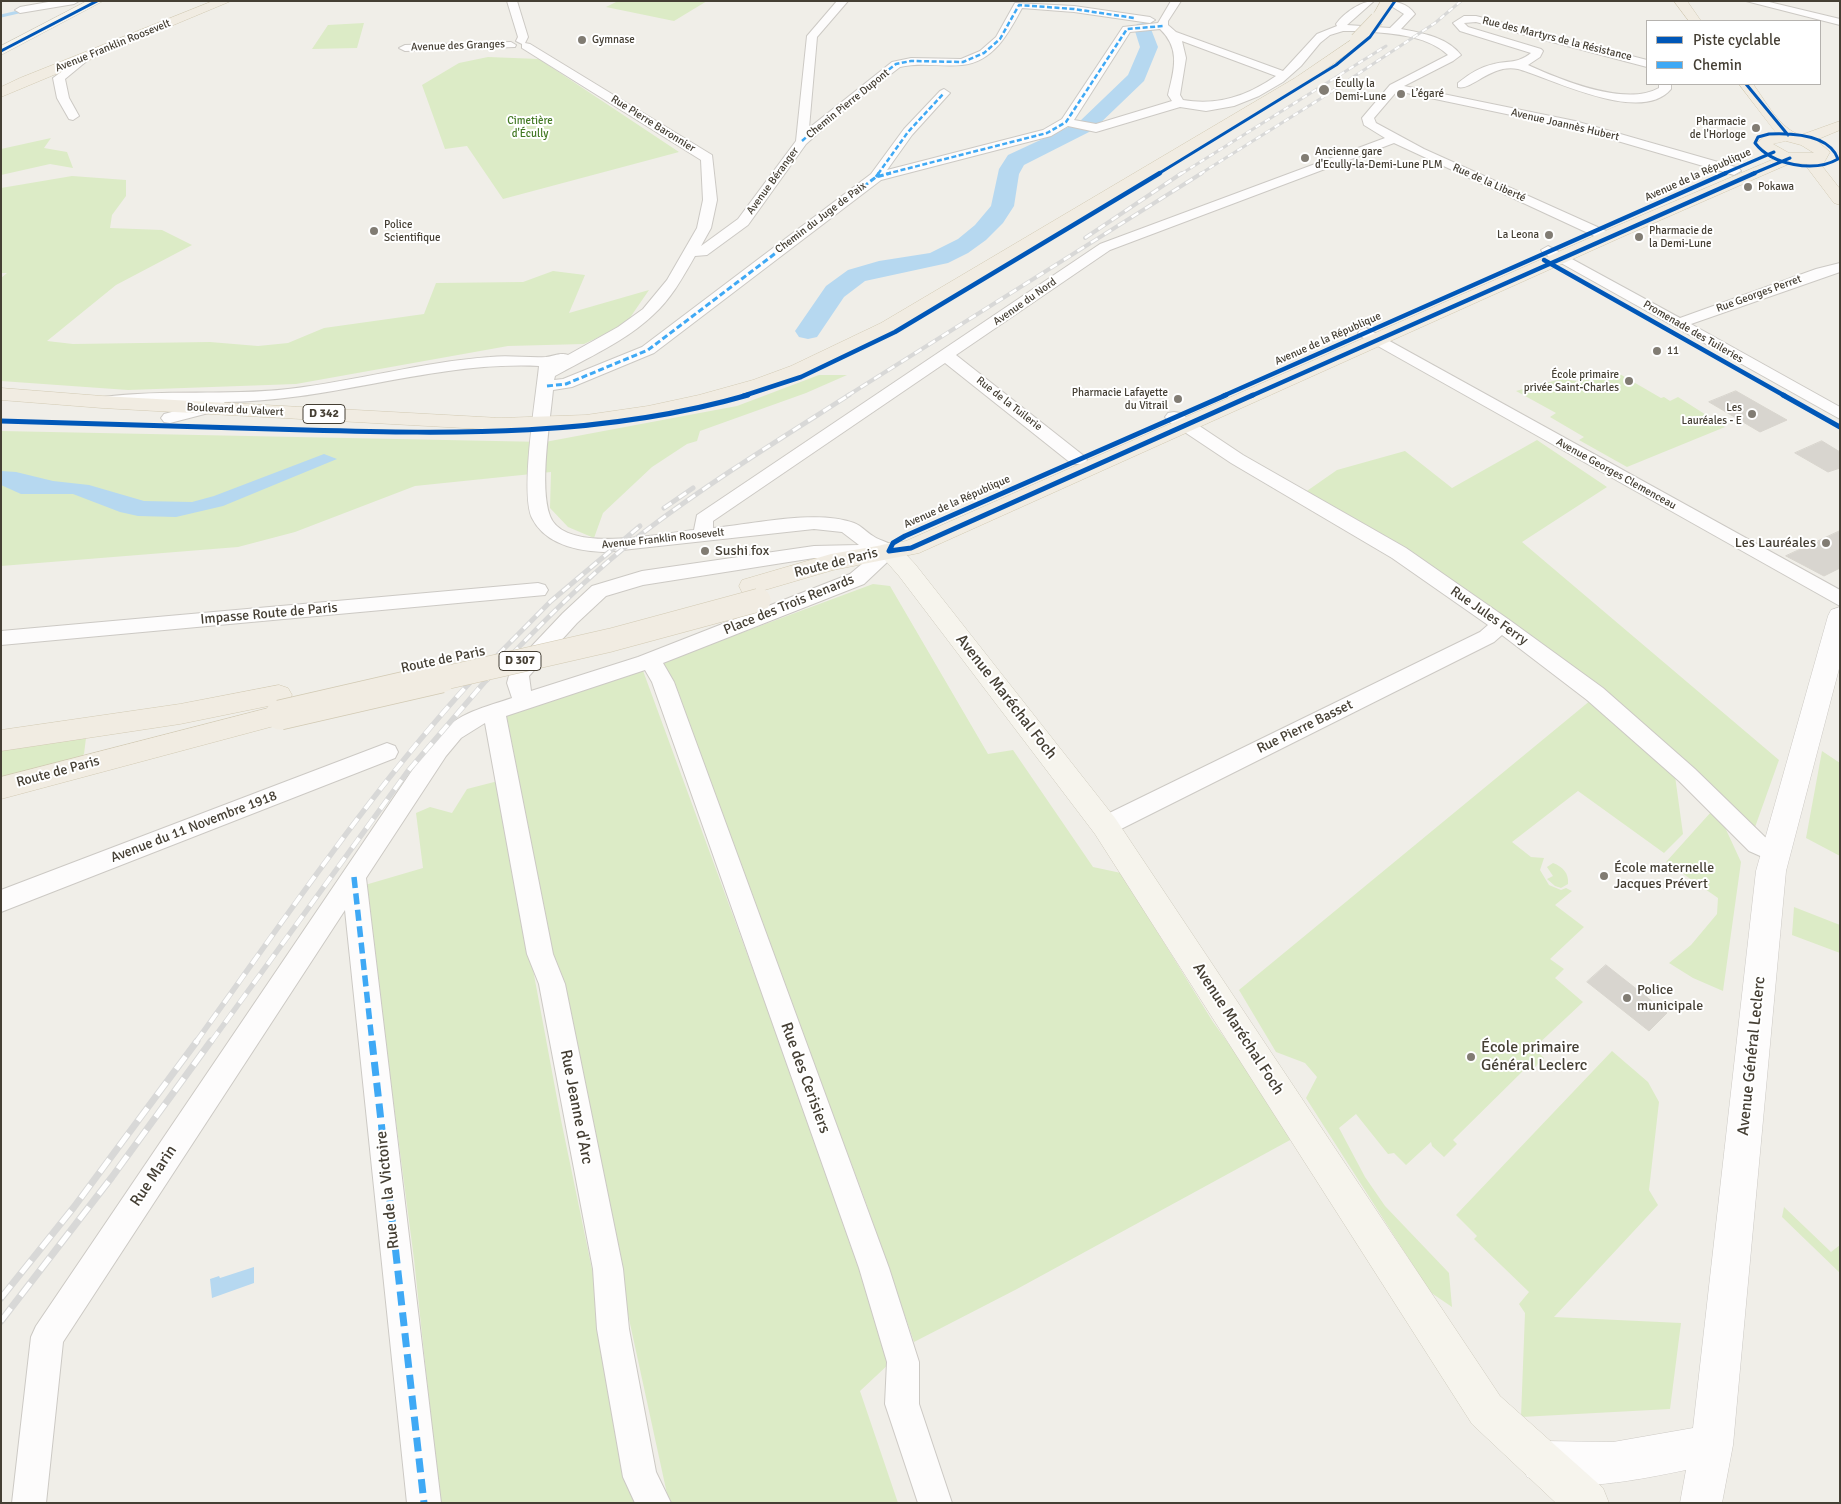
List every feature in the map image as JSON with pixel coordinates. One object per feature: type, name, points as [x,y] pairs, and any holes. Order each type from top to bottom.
[{"type":"main road","points":[[53,24],[72,6],[83,1]]},
{"type":"main road","points":[[1,50],[97,1]]},
{"type":"main road","name":"Avenue Franklin Roosevelt","points":[[1,93],[225,1]]},
{"type":"main road","name":"Boulevard du Valvert","points":[[1,394],[206,408],[500,424],[541,424],[648,412],[702,400],[763,383],[844,350],[951,290],[1300,81],[1357,40],[1377,18],[1388,1]]},
{"type":"main road","points":[[1674,1],[1688,20]]},
{"type":"main road","points":[[1680,1],[1694,20]]},
{"type":"main road","points":[[1739,85],[1776,133],[1784,151],[1840,215]]},
{"type":"main road","points":[[1747,85],[1781,130],[1819,153]]},
{"type":"main road","points":[[1784,151],[1798,139],[1840,124]]},
{"type":"main road","points":[[1840,134],[1826,141],[1814,166],[1840,200]]},
{"type":"main road","points":[[1784,151],[1819,153]]},
{"type":"main road","name":"Avenue de la République","points":[[889,551],[911,548],[1180,421],[1379,340],[1560,257],[1596,232],[1784,151]]},
{"type":"main road","name":"Avenue de la République","points":[[1596,232],[1784,151]]},
{"type":"main road","name":"Boulevard du Valvert","points":[[1,412],[458,429],[500,424]]},
{"type":"main road","name":"Avenue de la République","points":[[889,551],[893,542],[1074,456],[1180,421]]},
{"type":"main road","name":"Route de Paris","points":[[1,788],[280,705],[611,640],[755,593],[825,578],[889,551]]},
{"type":"main road","name":"Avenue Maréchal Foch","points":[[889,551],[907,570],[1105,826],[1486,1410],[1588,1503]]},
{"type":"main road","name":"Route de Paris","points":[[1,741],[180,714],[280,705]]},
{"type":"street","points":[[53,1],[15,11],[51,6],[72,6]]},
{"type":"street","points":[[512,1],[523,37],[519,44]]},
{"type":"street","name":"Avenue Béranger","points":[[692,251],[702,252],[743,222],[802,141],[812,36],[843,1]]},
{"type":"street","points":[[1159,23],[1176,1]]},
{"type":"street","points":[[1343,28],[1341,24],[1344,20],[1362,10],[1369,1]]},
{"type":"street","points":[[1388,1],[1407,10],[1410,14],[1392,32]]},
{"type":"street","points":[[1751,1],[1840,22]]},
{"type":"street","name":"Chemin Pierre Dupont","points":[[802,141],[839,108],[896,64],[911,61],[963,62],[984,53],[1000,40],[1019,5],[1074,9],[1134,22]]},
{"type":"street","name":"Rue des Martyrs de la Résistance","points":[[1519,66],[1536,54],[1537,51],[1464,29],[1458,23],[1464,19],[1476,19],[1635,59],[1646,64]]},
{"type":"street","points":[[1134,22],[1159,23],[1175,35],[1284,75]]},
{"type":"street","name":"Chemin du Juge de Paix","points":[[547,374],[566,384],[648,350],[876,177],[1047,133],[1072,122],[1127,29],[1134,22]]},
{"type":"street","points":[[1072,122],[1096,128],[1179,103],[1205,107],[1224,105],[1254,94],[1284,75],[1297,64],[1312,44],[1323,34],[1343,28],[1392,32],[1435,40],[1446,45],[1455,55],[1421,71],[1394,87]]},
{"type":"street","points":[[1175,35],[1181,51],[1174,96],[1179,103]]},
{"type":"street","name":"Avenue des Granges","points":[[405,48],[519,44]]},
{"type":"street","name":"Rue Pierre Baronnier","points":[[519,44],[707,158],[710,200],[704,228],[673,282],[648,312],[624,330],[547,374]]},
{"type":"street","points":[[73,116],[63,98],[59,78],[84,58]]},
{"type":"street","points":[[1575,126],[1457,84],[1487,70],[1502,66],[1519,66],[1605,95],[1625,98],[1659,95],[1665,89],[1664,85]]},
{"type":"street","points":[[1421,71],[1434,76]]},
{"type":"street","name":"Avenue Joannès Hubert","points":[[1394,87],[1575,126],[1734,171]]},
{"type":"street","name":"Rue de la Liberté","points":[[1394,87],[1384,94],[1367,120],[1375,129],[1596,232]]},
{"type":"street","points":[[876,177],[908,132],[944,93]]},
{"type":"street","name":"Avenue du Nord","points":[[703,536],[704,519],[861,411],[947,356],[1105,247],[1394,139]]},
{"type":"street","name":"Promenade des Tuileries","points":[[1560,257],[1840,414]]},
{"type":"street","name":"Rue Georges Perret","points":[[1679,323],[1840,267]]},
{"type":"street","name":"Avenue Georges Clemenceau","points":[[1379,340],[1840,599]]},
{"type":"street","name":"Rue de la Tuilerie","points":[[947,356],[1074,456]]},
{"type":"street","points":[[102,402],[141,396],[245,397],[288,394],[344,386],[469,363],[511,360],[547,374]]},
{"type":"street","name":"Avenue Franklin Roosevelt","points":[[547,374],[541,424],[537,502],[542,519],[555,532],[573,542],[593,546],[647,543],[814,523],[837,524],[856,531],[865,540],[889,551]]},
{"type":"street","points":[[170,418],[245,397]]},
{"type":"street","name":"Rue Jules Ferry","points":[[1180,421],[1237,459],[1399,553],[1501,624],[1595,694],[1694,781],[1757,844],[1776,853]]},
{"type":"street","points":[[494,711],[524,702],[518,683],[519,674],[570,618],[599,591],[642,578],[814,552],[889,551]]},
{"type":"street","name":"Place des Trois Renards","points":[[524,702],[650,660],[857,579],[889,551]]},
{"type":"street","name":"Impasse Route de Paris","points":[[1,638],[538,590]]},
{"type":"street","name":"Avenue Général Leclerc","points":[[1701,1503],[1712,1445],[1770,880],[1840,616]]},
{"type":"street","name":"Rue Pierre Basset","points":[[1105,826],[1487,637],[1501,624]]},
{"type":"street","name":"Rue des Cerisiers","points":[[650,660],[663,682],[874,1268],[903,1362],[902,1404],[935,1503]]},
{"type":"street","name":"Rue Marin","points":[[29,1503],[47,1337],[438,750],[453,732],[465,723],[494,711]]},
{"type":"street","name":"Rue Jeanne d'Arc","points":[[494,711],[524,877],[540,954],[552,984],[608,1269],[613,1329],[640,1477],[654,1503]]},
{"type":"street","name":"Avenue du 11 Novembre 1918","points":[[1,902],[387,752]]},
{"type":"street","name":"Rue de la Victoire","points":[[354,877],[424,1503]]},
{"type":"street","points":[[1542,1462],[1613,1463],[1712,1445]]},
{"type":"green space","points":[[618,1],[707,1],[674,21],[606,7]]},
{"type":"green space","points":[[364,23],[357,48],[312,49],[328,25]]},
{"type":"green space","name":"Cimetière d'Écully","points":[[488,57],[539,59],[679,152],[503,199],[467,146],[445,149],[422,85],[459,63]]},
{"type":"green space","points":[[51,138],[44,148],[67,152],[73,168],[50,164],[1,175],[1,149]]},
{"type":"green space","points":[[72,176],[126,180],[126,196],[112,215],[110,228],[162,230],[192,245],[116,285],[47,341],[73,344],[210,342],[258,346],[288,343],[324,328],[424,314],[436,283],[523,282],[553,271],[585,275],[569,313],[649,290],[625,325],[584,344],[508,346],[296,384],[128,390],[1,381],[1,278],[7,273],[1,273],[1,188]]},
{"type":"green space","points":[[1607,373],[1611,375],[1618,373],[1661,398],[1664,397],[1670,401],[1678,397],[1725,427],[1627,467],[1579,440],[1584,437],[1550,417],[1556,413],[1516,391],[1561,379],[1577,381]]},
{"type":"green space","points":[[819,375],[847,375],[806,393],[700,431],[697,441],[687,444],[652,467],[603,513],[594,538],[568,527],[550,508],[551,472],[415,486],[295,532],[238,547],[1,566],[1,431],[545,442],[737,406]]},
{"type":"green space","points":[[1537,440],[1607,487],[1522,542],[1779,760],[1754,830],[1584,681],[1304,493],[1337,470],[1405,451],[1452,488]]},
{"type":"green space","points":[[873,584],[890,586],[988,754],[1013,750],[1093,867],[1121,873],[1213,1022],[1252,1076],[1292,1139],[1017,1289],[914,1342],[865,1200],[663,662]]},
{"type":"green space","points":[[642,668],[853,1242],[891,1362],[860,1391],[898,1503],[669,1503],[498,716]]},
{"type":"green space","points":[[1591,700],[1675,776],[1683,834],[1664,853],[1578,791],[1512,842],[1531,857],[1544,858],[1540,870],[1549,885],[1561,890],[1566,888],[1572,891],[1555,905],[1584,927],[1550,959],[1564,969],[1555,978],[1583,1002],[1534,1048],[1544,1058],[1533,1069],[1528,1066],[1453,1140],[1457,1144],[1444,1157],[1432,1146],[1431,1142],[1406,1165],[1394,1153],[1388,1154],[1356,1114],[1339,1128],[1365,1177],[1385,1206],[1449,1273],[1452,1307],[1430,1292],[1306,1098],[1317,1077],[1305,1063],[1276,1052],[1239,990]]},
{"type":"green space","points":[[86,738],[84,754],[81,757],[1,780],[1,750]]},
{"type":"green space","points":[[1822,751],[1840,763],[1840,856],[1806,838]]},
{"type":"green space","points":[[498,781],[561,1120],[619,1399],[634,1503],[440,1503],[414,1259],[365,885],[423,868],[416,813],[430,807],[452,813],[467,789]]},
{"type":"green space","points":[[1711,812],[1723,823],[1741,862],[1723,991],[1693,978],[1669,963],[1691,945],[1717,914],[1718,898],[1666,862]]},
{"type":"green space","points":[[1553,863],[1560,866],[1567,877],[1568,884],[1561,888],[1555,886],[1547,879],[1553,876],[1547,867]]},
{"type":"green space","points":[[1794,907],[1840,925],[1840,953],[1792,935]]},
{"type":"green space","points":[[1612,1051],[1648,1082],[1659,1102],[1649,1190],[1658,1205],[1554,1317],[1681,1323],[1670,1409],[1521,1417],[1525,1313],[1519,1304],[1529,1292],[1474,1239],[1477,1236],[1456,1215]]},
{"type":"green space","points":[[1784,1207],[1831,1252],[1840,1245],[1840,1273],[1782,1217]]},
{"type":"water","points":[[324,454],[337,459],[223,506],[176,517],[138,516],[120,512],[73,494],[21,494],[1,485],[1,471],[16,472],[53,481],[89,485],[144,501],[192,502],[214,496]]},
{"type":"water","points":[[254,1267],[254,1283],[212,1298],[210,1279],[219,1276],[220,1278]]},
{"type":"building","name":"Les Lauréales - E","points":[[1736,391],[1787,420],[1760,432],[1709,402]]},
{"type":"building","points":[[1822,441],[1840,452],[1840,468],[1828,472],[1795,453]]},
{"type":"building","name":"Les Lauréales","points":[[1840,531],[1840,568],[1824,576],[1786,556]]},
{"type":"building","name":"Police municipale","points":[[1606,965],[1667,1013],[1649,1031],[1587,982]]},
{"type":"waterway","points":[[1,16],[27,10]]},
{"type":"waterway","points":[[808,331],[835,291],[847,281],[867,272],[939,258],[966,244],[984,230],[1003,206],[1008,174],[1016,160],[1086,126],[1137,77],[1149,47],[1143,28]]},
{"type":"railway","points":[[1200,174],[1320,99],[1435,23],[1461,1]]},
{"type":"railway","points":[[1181,174],[1386,46]]},
{"type":"railway","points":[[1085,238],[1182,173]]},
{"type":"railway","points":[[847,396],[1202,173]]},
{"type":"railway","points":[[487,680],[582,584],[644,532],[720,478],[849,395]]},
{"type":"railway","points":[[664,508],[693,488]]},
{"type":"railway","points":[[473,680],[551,601],[640,526]]},
{"type":"railway","points":[[196,1042],[364,810],[436,721],[474,678]]},
{"type":"railway","points":[[211,1042],[408,771],[488,678]]},
{"type":"railway","points":[[1,1298],[74,1207],[197,1041]]},
{"type":"railway","points":[[1,1321],[112,1177],[211,1041]]},
{"type":"marked path","points":[[802,141],[839,108],[896,64],[911,61],[963,62],[984,53],[1000,39],[1019,5],[1074,9],[1134,18]]},
{"type":"marked path","points":[[547,386],[566,384],[648,350],[876,177],[1047,133],[1066,122],[1127,29],[1163,26]]},
{"type":"marked path","points":[[876,177],[908,132],[944,93]]},
{"type":"marked path","points":[[354,877],[424,1503]]},
{"type":"cycle path","points":[[1,51],[97,1]]},
{"type":"cycle path","points":[[1,421],[432,433],[545,430],[657,417],[712,405],[768,389],[833,363],[895,332],[1311,82],[1348,56],[1370,37],[1388,14],[1395,1]]},
{"type":"cycle path","points":[[1747,85],[1788,135]]},
{"type":"cycle path","points":[[1769,134],[1798,135],[1820,141],[1829,146],[1835,152],[1838,159],[1820,166],[1808,166],[1781,161],[1761,150],[1755,143],[1758,137],[1769,134]]},
{"type":"cycle path","points":[[1774,152],[1533,257],[1513,269],[905,536],[893,543],[889,551],[911,548],[1618,232],[1790,158]]},
{"type":"cycle path","points":[[1544,260],[1840,427]]},
{"type":"place","name":"Gymnase","points":[[582,40]]},
{"type":"place","name":"Écully la Demi-Lune","points":[[1324,90]]},
{"type":"place","name":"L’égaré","points":[[1401,94]]},
{"type":"place","name":"Pharmacie de l'Horloge","points":[[1756,128]]},
{"type":"place","name":"Ancienne gare d'Ecully-la-Demi-Lune PLM","points":[[1305,158]]},
{"type":"place","name":"Pokawa","points":[[1748,187]]},
{"type":"place","name":"Police Scientifique","points":[[374,231]]},
{"type":"place","name":"La Leona","points":[[1549,235]]},
{"type":"place","name":"Pharmacie de la Demi-Lune","points":[[1639,237]]},
{"type":"place","name":"11","points":[[1657,351]]},
{"type":"place","name":"École primaire privée Saint-Charles","points":[[1629,381]]},
{"type":"place","name":"Pharmacie Lafayette du Vitrail","points":[[1178,399]]},
{"type":"place","name":"Les Lauréales - E","points":[[1752,414]]},
{"type":"place","name":"Les Lauréales","points":[[1826,543]]},
{"type":"place","name":"Sushi fox","points":[[705,551]]},
{"type":"place","name":"École maternelle Jacques Prévert","points":[[1604,876]]},
{"type":"place","name":"Police municipale","points":[[1627,998]]},
{"type":"place","name":"École primaire Général Leclerc","points":[[1471,1057]]}]
